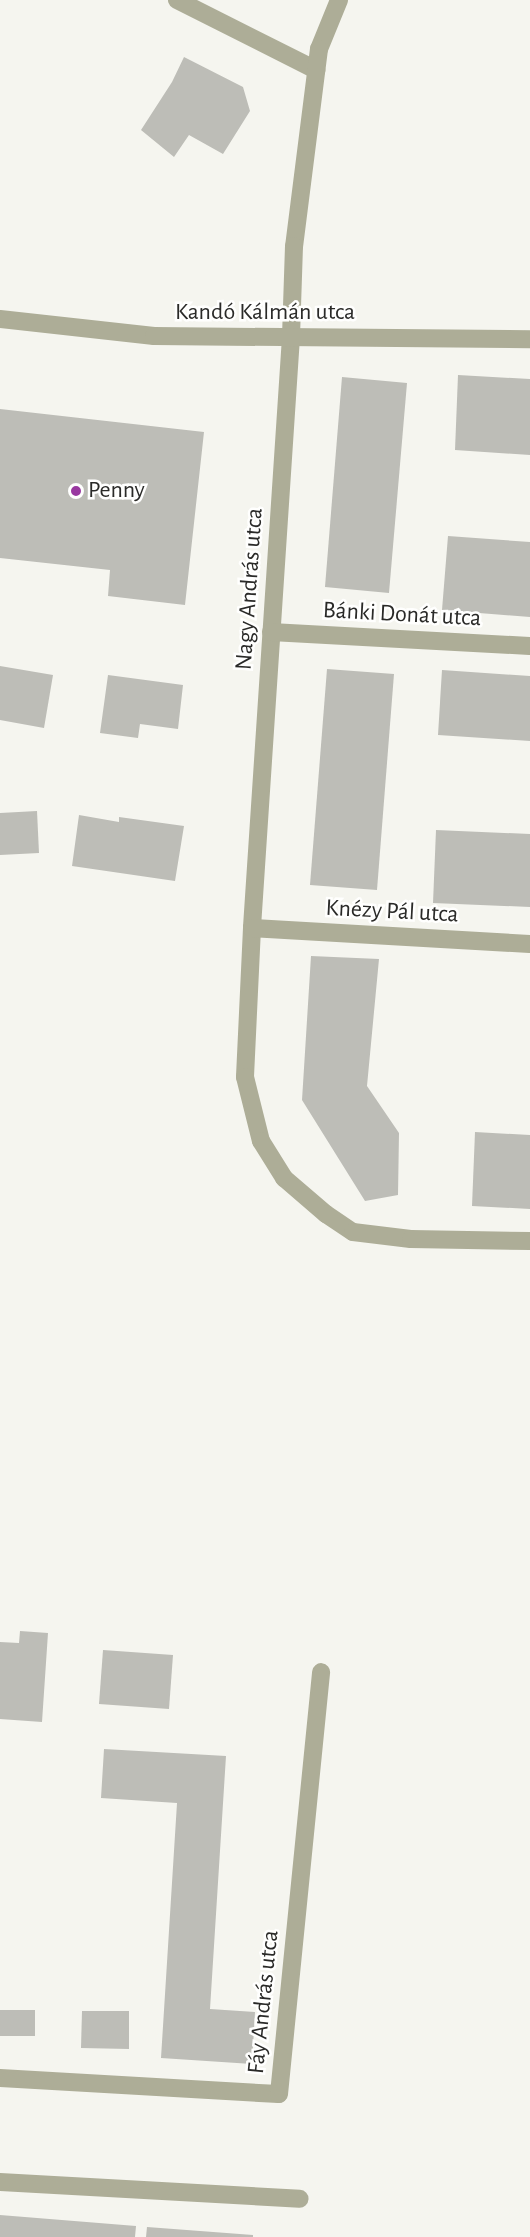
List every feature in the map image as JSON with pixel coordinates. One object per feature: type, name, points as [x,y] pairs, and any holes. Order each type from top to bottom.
[{"type":"street","points":[[177,0],[316,70]]},
{"type":"street","name":"Nagy András utca","points":[[339,0],[319,49],[294,246],[291,337],[252,928],[245,1077],[261,1141],[284,1178],[326,1214],[353,1232],[411,1239],[530,1241]]},
{"type":"street","name":"Kandó Kálmán utca","points":[[0,319],[154,336],[530,339]]},
{"type":"street","name":"Bánki Donát utca","points":[[271,632],[530,646]]},
{"type":"street","name":"Knézy Pál utca","points":[[252,928],[530,944]]},
{"type":"street","name":"Fáy András utca","points":[[0,2078],[279,2094],[321,1672]]},
{"type":"street","points":[[0,2182],[300,2199]]},
{"type":"building","points":[[184,57],[243,87],[250,111],[223,154],[189,135],[174,157],[141,130],[172,82]]},
{"type":"building","points":[[458,375],[530,379],[530,455],[455,450]]},
{"type":"building","points":[[342,377],[407,383],[389,593],[325,587]]},
{"type":"building","points":[[0,409],[204,432],[185,605],[108,596],[110,570],[0,558]]},
{"type":"building","points":[[448,536],[530,542],[530,617],[442,610]]},
{"type":"building","points":[[0,666],[53,675],[44,728],[0,720]]},
{"type":"building","points":[[327,669],[394,674],[377,890],[310,885]]},
{"type":"building","points":[[442,670],[530,676],[530,741],[438,735]]},
{"type":"building","points":[[108,675],[183,685],[178,729],[140,724],[138,738],[100,733]]},
{"type":"building","points":[[37,811],[39,853],[0,855],[0,813]]},
{"type":"building","points":[[79,815],[119,822],[119,817],[184,826],[175,881],[72,866]]},
{"type":"building","points":[[436,830],[530,834],[530,907],[433,903]]},
{"type":"building","points":[[311,956],[379,959],[367,1086],[399,1133],[398,1195],[365,1201],[302,1100]]},
{"type":"building","points":[[475,1132],[530,1135],[530,1209],[472,1206]]},
{"type":"building","points":[[20,1631],[48,1633],[42,1722],[0,1719],[0,1642],[19,1643]]},
{"type":"building","points":[[103,1650],[173,1655],[169,1709],[99,1704]]},
{"type":"building","points":[[104,1749],[226,1756],[210,2009],[255,2012],[252,2064],[161,2058],[177,1803],[101,1798]]},
{"type":"building","points":[[0,2010],[35,2010],[35,2036],[0,2036]]},
{"type":"building","points":[[82,2011],[129,2011],[129,2049],[81,2048]]},
{"type":"building","points":[[0,2215],[136,2226],[135,2237],[0,2237]]},
{"type":"building","points":[[147,2227],[253,2235],[253,2237],[146,2237]]},
{"type":"place","name":"Penny","points":[[76,491]]}]
